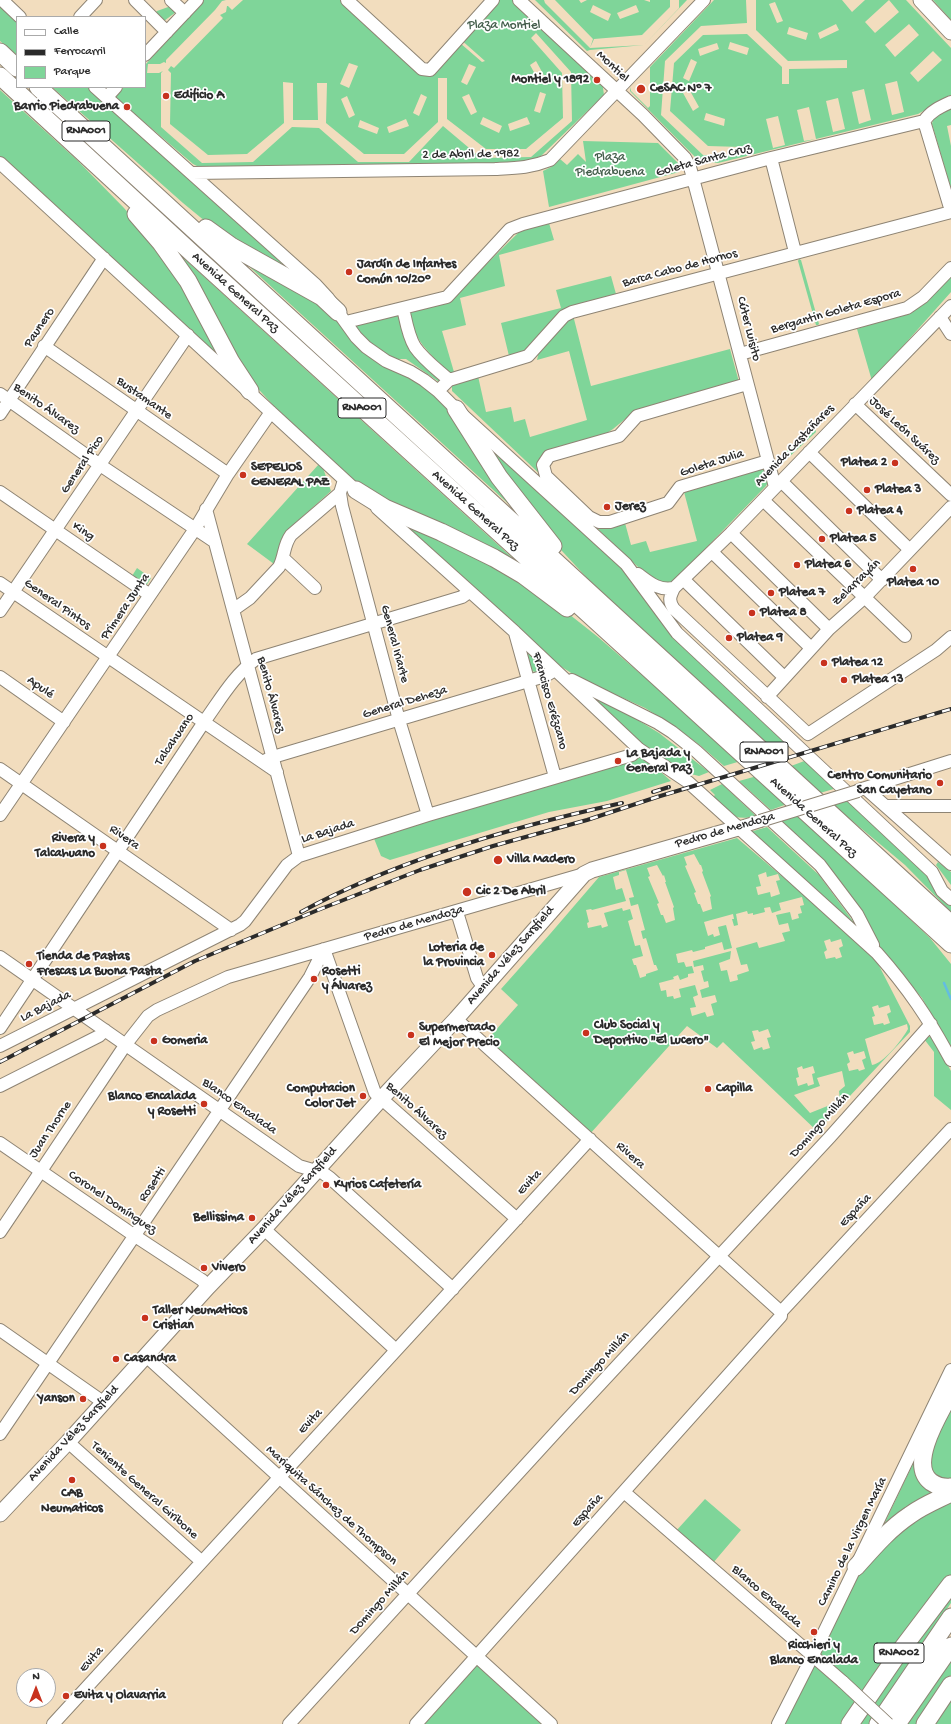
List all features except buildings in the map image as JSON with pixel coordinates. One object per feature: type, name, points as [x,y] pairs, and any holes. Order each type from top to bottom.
[{"type":"highway","points":[[0,52],[16,67]]},
{"type":"highway","name":"Avenida General Paz","points":[[0,76],[630,653],[948,935]]},
{"type":"highway","name":"Avenida General Paz","points":[[39,88],[944,915],[948,935]]},
{"type":"highway","points":[[94,163],[175,260],[198,297],[230,362],[250,391]]},
{"type":"highway","points":[[133,174],[231,246],[316,294],[342,317]]},
{"type":"highway","points":[[456,409],[499,477],[591,593]]},
{"type":"highway","points":[[350,485],[384,508],[474,547],[523,575],[630,653]]},
{"type":"highway","points":[[948,935],[951,953]]},
{"type":"highway","points":[[951,1392],[929,1437],[924,1450],[922,1465],[924,1473],[929,1480],[937,1486],[951,1487]]},
{"type":"highway","points":[[856,1568],[881,1539],[910,1514],[951,1493]]},
{"type":"highway","name":"RNA002","points":[[850,1724],[898,1654],[951,1584]]},
{"type":"highway","name":"RNA002","points":[[878,1724],[951,1617]]},
{"type":"highway","name":"RNA002","points":[[897,1724],[951,1646]]},
{"type":"highway","points":[[925,1724],[951,1685]]},
{"type":"main road","points":[[921,0],[951,32]]},
{"type":"main road","name":"Pedro de Mendoza","points":[[584,874],[592,870],[738,828]]},
{"type":"main road","name":"Avenida Vélez Sarsfield","points":[[0,1514],[68,1442],[208,1287],[264,1229],[380,1099],[456,1019],[584,874]]},
{"type":"street","points":[[2,0],[19,16]]},
{"type":"street","points":[[81,16],[96,0]]},
{"type":"street","points":[[135,0],[167,32]]},
{"type":"street","points":[[171,0],[185,13]]},
{"type":"street","points":[[146,54],[197,0]]},
{"type":"street","points":[[347,0],[422,69],[430,70],[493,0]]},
{"type":"street","name":"Montiel","points":[[519,0],[616,90],[685,158],[694,178]]},
{"type":"street","name":"2 de Abril de 1982","points":[[192,173],[523,168],[550,160],[704,0]]},
{"type":"street","points":[[96,88],[316,285],[360,342],[376,355],[411,372],[438,391],[626,564],[653,585],[666,590],[674,588]]},
{"type":"street","points":[[107,97],[115,88]]},
{"type":"street","name":"Goleta Santa Cruz","points":[[342,317],[403,308],[447,297],[510,230],[523,224],[771,158],[924,121],[935,109],[951,102]]},
{"type":"street","points":[[924,121],[951,211]]},
{"type":"street","points":[[771,158],[795,252]]},
{"type":"street","points":[[1,167],[104,258],[250,391],[350,485],[515,632],[640,749],[688,782],[877,953],[900,979],[931,1024],[951,1060]]},
{"type":"street","name":"Cúter Luisito","points":[[694,178],[768,461],[778,484]]},
{"type":"street","name":"Barca Cabo de Hornos","points":[[438,391],[449,380],[528,356],[564,316],[572,312],[951,211]]},
{"type":"street","name":"Paunero","points":[[0,414],[4,397],[44,346],[104,258]]},
{"type":"street","name":"Bergantin Goleta Espora","points":[[740,354],[908,308],[923,297],[951,268]]},
{"type":"street","name":"Avenida Castañares","points":[[674,588],[731,533],[951,306]]},
{"type":"street","points":[[403,308],[409,333],[415,347],[449,380]]},
{"type":"street","points":[[940,317],[951,334]]},
{"type":"street","name":"General Pico","points":[[0,611],[188,335]]},
{"type":"street","name":"Bustamante","points":[[44,346],[228,474]]},
{"type":"street","name":"Goleta Julia","points":[[747,384],[637,416],[618,436],[549,456],[543,465],[546,476],[589,518],[599,522],[610,522],[668,503],[680,487],[768,461]]},
{"type":"street","name":"Benito Álvarez","points":[[4,397],[100,465],[215,542]]},
{"type":"street","name":"José León Suárez","points":[[855,404],[951,495]]},
{"type":"street","name":"Primera Junta","points":[[0,815],[195,529],[228,474],[272,412]]},
{"type":"street","points":[[809,452],[910,550]]},
{"type":"street","points":[[778,484],[882,580]]},
{"type":"street","points":[[233,610],[250,598],[279,567],[283,558],[286,542],[291,535],[350,485]]},
{"type":"street","name":"King","points":[[0,492],[150,595]]},
{"type":"street","name":"General Iriarte","points":[[340,493],[399,720],[428,815]]},
{"type":"street","points":[[763,500],[905,636]]},
{"type":"street","name":"Zelarrayán","points":[[767,697],[829,629],[882,580],[951,507]]},
{"type":"street","name":"Benito Álvarez","points":[[206,509],[248,665],[268,760],[277,772],[299,856]]},
{"type":"street","points":[[731,533],[829,629]]},
{"type":"street","points":[[712,552],[811,648]]},
{"type":"street","points":[[283,558],[315,588]]},
{"type":"street","points":[[626,564],[677,633],[932,872],[942,891],[951,899]]},
{"type":"street","points":[[684,580],[784,677]]},
{"type":"street","name":"General Pintos","points":[[0,583],[204,722],[268,760]]},
{"type":"street","points":[[674,588],[670,596],[674,609],[808,734],[936,650],[951,637]]},
{"type":"street","name":"Talcahuano","points":[[0,1028],[31,979],[204,722],[239,674],[248,665],[256,659],[374,624],[462,596],[470,592]]},
{"type":"street","name":"Francisco Erézcano","points":[[515,632],[556,777]]},
{"type":"street","points":[[556,671],[658,724],[672,732],[696,751],[820,865],[857,914],[877,953]]},
{"type":"street","name":"General Deheza","points":[[268,760],[545,676],[556,671]]},
{"type":"street","name":"Apulé","points":[[0,678],[64,722]]},
{"type":"street","name":"La Bajada","points":[[0,1046],[231,930],[246,921],[287,865],[299,856],[428,815],[632,754],[640,749]]},
{"type":"street","name":"Pedro de Mendoza","points":[[738,828],[951,761]]},
{"type":"street","name":"Rivera","points":[[0,769],[231,930]]},
{"type":"street","points":[[862,789],[886,806],[951,864]]},
{"type":"street","points":[[886,806],[951,806]]},
{"type":"street","name":"Pedro de Mendoza","points":[[126,1044],[148,1016],[156,1010],[212,983],[228,977],[457,912],[584,874]]},
{"type":"street","points":[[457,912],[477,978],[484,988]]},
{"type":"street","name":"Benito Álvarez","points":[[324,949],[372,1089],[380,1099],[517,1219]]},
{"type":"street","name":"Rosetti","points":[[0,1434],[221,1111],[310,977],[324,949]]},
{"type":"street","name":"Blanco Encalada","points":[[0,957],[299,1166],[316,1171],[330,1178],[453,1289]]},
{"type":"street","name":"Rivera","points":[[456,1019],[590,1139],[781,1314]]},
{"type":"street","name":"Domingo Millán","points":[[289,1724],[830,1137],[931,1024]]},
{"type":"street","points":[[0,1086],[99,1036],[105,1030]]},
{"type":"street","name":"Juan Thorne","points":[[0,1232],[126,1044]]},
{"type":"street","name":"España","points":[[416,1724],[781,1314],[951,1128]]},
{"type":"street","name":"Evita","points":[[53,1724],[590,1139]]},
{"type":"street","name":"Coronel Domínguez","points":[[0,1143],[202,1280],[208,1287]]},
{"type":"street","points":[[264,1229],[396,1350]]},
{"type":"street","points":[[0,1330],[48,1362],[103,1402]]},
{"type":"street","name":"Mariquita Sánchez de Thompson","points":[[146,1356],[407,1595],[551,1724]]},
{"type":"street","name":"Camino de la Virgen María","points":[[778,1724],[813,1656],[951,1370]]},
{"type":"street","name":"Teniente General Giribone","points":[[68,1442],[201,1561]]},
{"type":"street","name":"Blanco Encalada","points":[[624,1492],[843,1682],[888,1724]]},
{"type":"green space","name":"Plaza Montiel","points":[[204,0],[226,0],[222,1],[166,60],[166,63],[148,64],[147,73],[159,73],[163,71],[161,73],[161,127],[202,163],[253,162],[292,127],[319,128],[358,162],[409,162],[443,126],[481,158],[531,157],[572,121],[571,72],[536,33],[531,38],[562,73],[563,118],[526,149],[486,149],[447,119],[447,78],[438,78],[438,122],[404,154],[364,154],[326,123],[327,83],[317,83],[318,120],[293,120],[293,83],[283,82],[284,123],[247,154],[208,155],[170,124],[171,73],[168,70],[171,66],[174,68],[223,18],[220,15],[226,12],[227,6],[232,10],[243,0],[340,0],[419,72],[460,43],[482,62],[485,61],[459,38],[493,0],[519,0],[602,81],[604,95],[541,156],[522,163],[199,167],[193,164],[115,97],[123,88],[146,88],[146,64]],"holes":[[[536,61],[546,79],[540,83],[530,65]],[[349,63],[358,66],[349,88],[340,84]],[[469,64],[476,67],[467,85],[461,82]],[[540,92],[546,94],[540,113],[534,111]],[[421,94],[427,97],[419,116],[413,113]],[[469,94],[477,112],[471,115],[462,97]],[[347,96],[355,115],[349,118],[341,99]],[[483,117],[502,126],[499,133],[480,124]],[[527,117],[530,124],[510,131],[508,124]],[[406,119],[409,126],[389,133],[387,127]],[[360,120],[379,128],[377,134],[358,127]]]},
{"type":"green space","points":[[535,0],[544,0],[545,3],[590,48],[644,45],[587,51]]},
{"type":"green space","points":[[555,0],[579,0],[581,3],[587,0],[644,0],[650,2],[650,0],[670,0],[670,7],[642,35],[594,39],[590,48],[593,39]],"holes":[[[593,5],[611,14],[608,21],[590,12]],[[636,5],[639,12],[620,19],[617,13]]]},
{"type":"green space","points":[[679,0],[687,0],[644,45],[679,8]]},
{"type":"green space","points":[[714,0],[746,0],[747,23],[701,26],[665,61],[661,115],[703,155],[743,155],[742,147],[708,146],[670,111],[674,63],[703,35],[747,34],[782,67],[782,84],[789,84],[789,69],[847,68],[847,60],[788,61],[756,30],[756,0],[842,0],[852,12],[865,0],[889,0],[906,0],[951,48],[951,95],[918,114],[816,139],[718,163],[698,160],[630,91],[631,87],[631,91],[648,108],[650,106],[650,67]],"holes":[[[889,0],[899,12],[875,33],[865,22]],[[775,2],[783,21],[777,23],[769,4]],[[836,24],[839,30],[820,39],[818,33]],[[909,24],[919,35],[895,57],[885,45]],[[789,27],[808,33],[806,40],[787,34]],[[730,42],[749,48],[747,55],[728,49]],[[717,43],[719,49],[700,56],[698,49]],[[933,51],[942,60],[918,82],[910,73]],[[691,59],[697,62],[689,81],[683,78]],[[897,81],[904,112],[892,115],[885,84]],[[689,89],[699,107],[693,111],[683,93]],[[864,89],[871,120],[859,124],[852,92]],[[838,98],[845,129],[833,132],[826,101]],[[809,107],[816,139],[804,141],[797,110]],[[706,113],[725,119],[724,126],[704,120]],[[778,116],[785,145],[773,148],[766,119]]]},
{"type":"green space","points":[[933,0],[951,0],[951,20]]},
{"type":"green space","points":[[0,3],[16,17],[16,55],[0,41]]},
{"type":"green space","points":[[171,6],[176,12],[164,21],[151,17],[157,11]]},
{"type":"green space","points":[[53,88],[93,88],[305,282],[217,231],[183,203]]},
{"type":"green space","points":[[0,90],[78,161],[124,208],[161,250],[175,268],[223,362],[0,156]]},
{"type":"green space","points":[[951,109],[951,125],[947,126],[951,146],[951,189],[932,124],[934,118],[941,112]]},
{"type":"green space","name":"Plaza Piedrabuena","points":[[583,141],[658,143],[679,164],[679,172],[549,207],[543,171],[551,167],[560,159],[567,165],[578,154],[586,162]]},
{"type":"green space","points":[[549,223],[554,240],[499,255],[505,286],[460,298],[466,325],[442,331],[454,372],[451,373],[448,371],[429,352],[417,337],[413,329],[411,312],[451,299],[519,232],[531,227]]},
{"type":"green space","points":[[167,243],[530,574],[359,487],[273,405],[250,380]]},
{"type":"green space","points":[[230,249],[302,289],[449,408],[514,509]]},
{"type":"green space","points":[[799,259],[801,260],[819,324],[818,325],[816,325],[798,261]]},
{"type":"green space","points":[[951,269],[951,292],[872,381],[857,329],[903,313]]},
{"type":"green space","points":[[611,276],[616,294],[567,308],[560,312],[525,352],[509,356],[501,323],[561,308],[556,290]]},
{"type":"green space","points":[[397,314],[400,315],[441,379],[439,382],[406,359],[395,359],[376,349],[355,328],[355,325]]},
{"type":"green space","points":[[573,315],[591,386],[730,349],[739,382],[636,410],[607,433],[555,449],[541,462],[599,526],[605,529],[625,523],[631,545],[646,541],[650,552],[697,541],[684,492],[761,469],[765,470],[768,482],[766,486],[672,583],[656,584],[452,391],[452,384],[478,376],[486,412],[511,407],[514,422],[525,419],[530,437],[587,420],[569,351],[537,360],[539,351]]},
{"type":"green space","points":[[470,425],[623,567],[790,746],[773,751],[587,578],[550,538]]},
{"type":"green space","points":[[814,425],[816,432],[776,469],[774,463]]},
{"type":"green space","points":[[319,464],[323,468],[331,491],[292,526],[279,559],[274,564],[247,544]]},
{"type":"green space","points":[[393,515],[399,516],[541,592],[598,637],[741,761],[724,766],[677,728],[645,708],[579,678],[554,662]]},
{"type":"green space","points":[[137,568],[151,578],[146,586],[132,576]]},
{"type":"green space","points":[[526,650],[545,666],[545,670],[541,673],[531,671]]},
{"type":"green space","points":[[581,691],[623,711],[659,733],[709,772],[699,776],[687,773],[644,745]]},
{"type":"green space","points":[[639,757],[646,759],[671,781],[607,801],[549,812],[390,860],[381,856],[373,836]]},
{"type":"green space","points":[[807,760],[837,788],[820,793],[791,766]]},
{"type":"green space","points":[[757,776],[787,804],[771,810],[739,781]]},
{"type":"green space","points":[[722,784],[756,816],[748,818],[736,817],[722,808],[712,798],[715,795],[710,790]]},
{"type":"green space","points":[[850,799],[928,875],[938,895],[951,906],[951,912],[905,865],[832,804]]},
{"type":"green space","points":[[797,813],[930,938],[951,964],[951,1050],[922,998],[881,950],[861,913],[823,861],[779,818]]},
{"type":"green space","points":[[767,827],[819,875],[858,928],[750,832]]},
{"type":"green space","points":[[737,838],[873,954],[910,1026],[910,1032],[817,1131],[723,1042],[717,1048],[687,1026],[589,1135],[486,1041],[518,1005],[501,989],[599,877]],"holes":[[[694,854],[703,871],[702,872],[711,896],[712,909],[703,912],[700,904],[698,904],[694,893],[696,892],[685,866],[687,865],[684,857]],[[657,865],[663,876],[664,875],[674,907],[675,920],[666,923],[663,915],[661,915],[657,904],[659,903],[648,877],[650,876],[647,868]],[[626,870],[634,897],[629,898],[631,906],[638,904],[645,930],[641,931],[643,939],[646,938],[654,965],[656,965],[658,970],[646,974],[646,976],[640,978],[636,965],[634,965],[632,959],[643,956],[640,945],[635,946],[628,921],[633,919],[630,909],[623,911],[622,908],[604,913],[608,926],[602,928],[601,925],[588,928],[587,923],[589,922],[586,910],[592,910],[626,901],[622,888],[616,890],[613,877],[619,875],[619,872]],[[766,872],[767,877],[778,874],[780,880],[776,881],[780,894],[771,897],[770,892],[758,895],[756,887],[761,886],[758,875]],[[802,897],[804,905],[800,906],[802,913],[798,914],[799,918],[792,920],[790,912],[776,915],[779,925],[788,923],[790,931],[782,933],[785,941],[759,948],[757,942],[736,948],[741,965],[747,964],[749,971],[737,975],[738,980],[730,982],[727,970],[721,971],[719,963],[730,959],[731,951],[693,961],[694,967],[703,965],[704,970],[701,971],[704,982],[708,981],[709,987],[700,990],[702,998],[715,995],[717,1002],[711,1004],[714,1015],[707,1017],[705,1012],[692,1016],[690,1008],[696,1007],[693,997],[698,995],[695,985],[679,989],[681,997],[674,999],[673,996],[667,997],[666,990],[661,991],[659,983],[674,979],[673,977],[678,975],[680,980],[688,977],[688,974],[694,973],[692,966],[686,967],[684,962],[678,963],[676,954],[692,950],[693,952],[705,949],[705,947],[722,942],[724,950],[732,948],[726,925],[718,927],[720,935],[714,937],[713,934],[708,936],[704,922],[733,914],[734,919],[732,919],[734,926],[738,925],[736,914],[747,911],[748,914],[753,913],[753,915],[765,912],[764,908],[770,907],[772,913],[781,910],[779,903]],[[830,939],[831,942],[841,939],[843,946],[839,948],[842,957],[836,959],[835,957],[826,959],[824,952],[827,950],[824,941]],[[878,1005],[879,1008],[889,1005],[891,1012],[887,1014],[890,1023],[884,1025],[883,1023],[874,1025],[872,1017],[875,1016],[872,1007]],[[907,1024],[908,1029],[892,1051],[876,1064],[872,1065],[865,1039]],[[768,1029],[771,1037],[767,1038],[770,1048],[763,1050],[762,1047],[754,1050],[751,1042],[755,1041],[752,1031],[758,1030],[759,1032]],[[853,1051],[854,1054],[864,1051],[866,1058],[862,1060],[865,1069],[859,1071],[858,1069],[849,1071],[847,1064],[850,1062],[847,1053]],[[802,1066],[803,1069],[813,1066],[815,1073],[812,1074],[814,1084],[808,1086],[807,1083],[798,1086],[796,1078],[799,1077],[797,1068]],[[842,1071],[845,1086],[839,1091],[840,1101],[810,1113],[794,1095],[820,1086],[817,1078]]]},
{"type":"green space","points":[[938,862],[951,872],[951,885],[936,865]]},
{"type":"green space","points":[[932,1037],[951,1071],[951,1110],[934,1096],[934,1052],[924,1039]]},
{"type":"green space","points":[[951,1401],[951,1483],[931,1476],[928,1449]]},
{"type":"green space","points":[[920,1449],[943,1493],[878,1537]]},
{"type":"green space","points":[[951,1497],[951,1577],[845,1724],[784,1724],[818,1660],[861,1568],[884,1541]]},
{"type":"green space","points":[[705,1499],[741,1530],[713,1563],[676,1531]]},
{"type":"green space","points":[[951,1594],[951,1603],[870,1724],[856,1724]]},
{"type":"green space","points":[[951,1656],[951,1675],[919,1724],[905,1724]]},
{"type":"green space","points":[[478,1662],[545,1724],[422,1724]]},
{"type":"green space","points":[[951,1694],[951,1724],[931,1724]]},
{"type":"waterway","points":[[944,983],[951,999]]},
{"type":"railway","points":[[0,1062],[195,961],[420,870],[493,846],[587,820],[657,797],[951,709]]},
{"type":"railway","points":[[653,792],[669,787]]},
{"type":"railway","points":[[301,912],[376,876],[457,847],[540,822],[622,803]]},
{"type":"place","name":"Montiel y 1892","points":[[597,80]]},
{"type":"place","name":"CeSAC Nº 7","points":[[641,89]]},
{"type":"place","name":"Edificio A","points":[[166,96]]},
{"type":"place","name":"Barrio Piedrabuena","points":[[127,107]]},
{"type":"place","name":"Jardín de Infantes Común 10/20°","points":[[349,272]]},
{"type":"place","name":"Platea 2","points":[[895,463]]},
{"type":"place","name":"SEPELIOS GENERAL PAZ","points":[[243,475]]},
{"type":"place","name":"Platea 3","points":[[867,490]]},
{"type":"place","name":"Jerez","points":[[607,507]]},
{"type":"place","name":"Platea 4","points":[[849,511]]},
{"type":"place","name":"Platea 5","points":[[822,539]]},
{"type":"place","name":"Platea 6","points":[[797,565]]},
{"type":"place","name":"Platea 10","points":[[913,569]]},
{"type":"place","name":"Platea 7","points":[[771,593]]},
{"type":"place","name":"Platea 8","points":[[752,613]]},
{"type":"place","name":"Platea 9","points":[[729,638]]},
{"type":"place","name":"Platea 12","points":[[824,663]]},
{"type":"place","name":"Platea 13","points":[[844,680]]},
{"type":"place","name":"La Bajada y General Paz","points":[[618,761]]},
{"type":"place","name":"Centro Comunitario San Cayetano","points":[[940,783]]},
{"type":"place","name":"Rivera y Talcahuano","points":[[103,846]]},
{"type":"place","name":"Villa Madero","points":[[498,860]]},
{"type":"place","name":"Cic 2 De Abril","points":[[467,892]]},
{"type":"place","name":"Loteria de la Provincia","points":[[492,955]]},
{"type":"place","name":"Tienda de Pastas Frescas La Buona Pasta","points":[[29,964]]},
{"type":"place","name":"Rosetti y Álvarez","points":[[314,979]]},
{"type":"place","name":"Club Social y Deportivo \"El Lucero\"","points":[[586,1033]]},
{"type":"place","name":"Supermercado El Mejor Precio","points":[[411,1035]]},
{"type":"place","name":"Gomeria","points":[[154,1041]]},
{"type":"place","name":"Capilla","points":[[708,1089]]},
{"type":"place","name":"Computacion Color Jet","points":[[363,1096]]},
{"type":"place","name":"Blanco Encalada y Rosetti","points":[[204,1104]]},
{"type":"place","name":"Kyrios Cafetería","points":[[326,1185]]},
{"type":"place","name":"Bellissima","points":[[252,1218]]},
{"type":"place","name":"Vivero","points":[[204,1268]]},
{"type":"place","name":"Taller Neumaticos Cristian","points":[[145,1318]]},
{"type":"place","name":"Casandra","points":[[116,1359]]},
{"type":"place","name":"Yanson","points":[[83,1399]]},
{"type":"place","name":"CAB Neumaticos","points":[[72,1480]]},
{"type":"place","name":"Ricchieri y Blanco Encalada","points":[[814,1632]]},
{"type":"place","name":"Evita y Olavarria","points":[[66,1696]]}]
